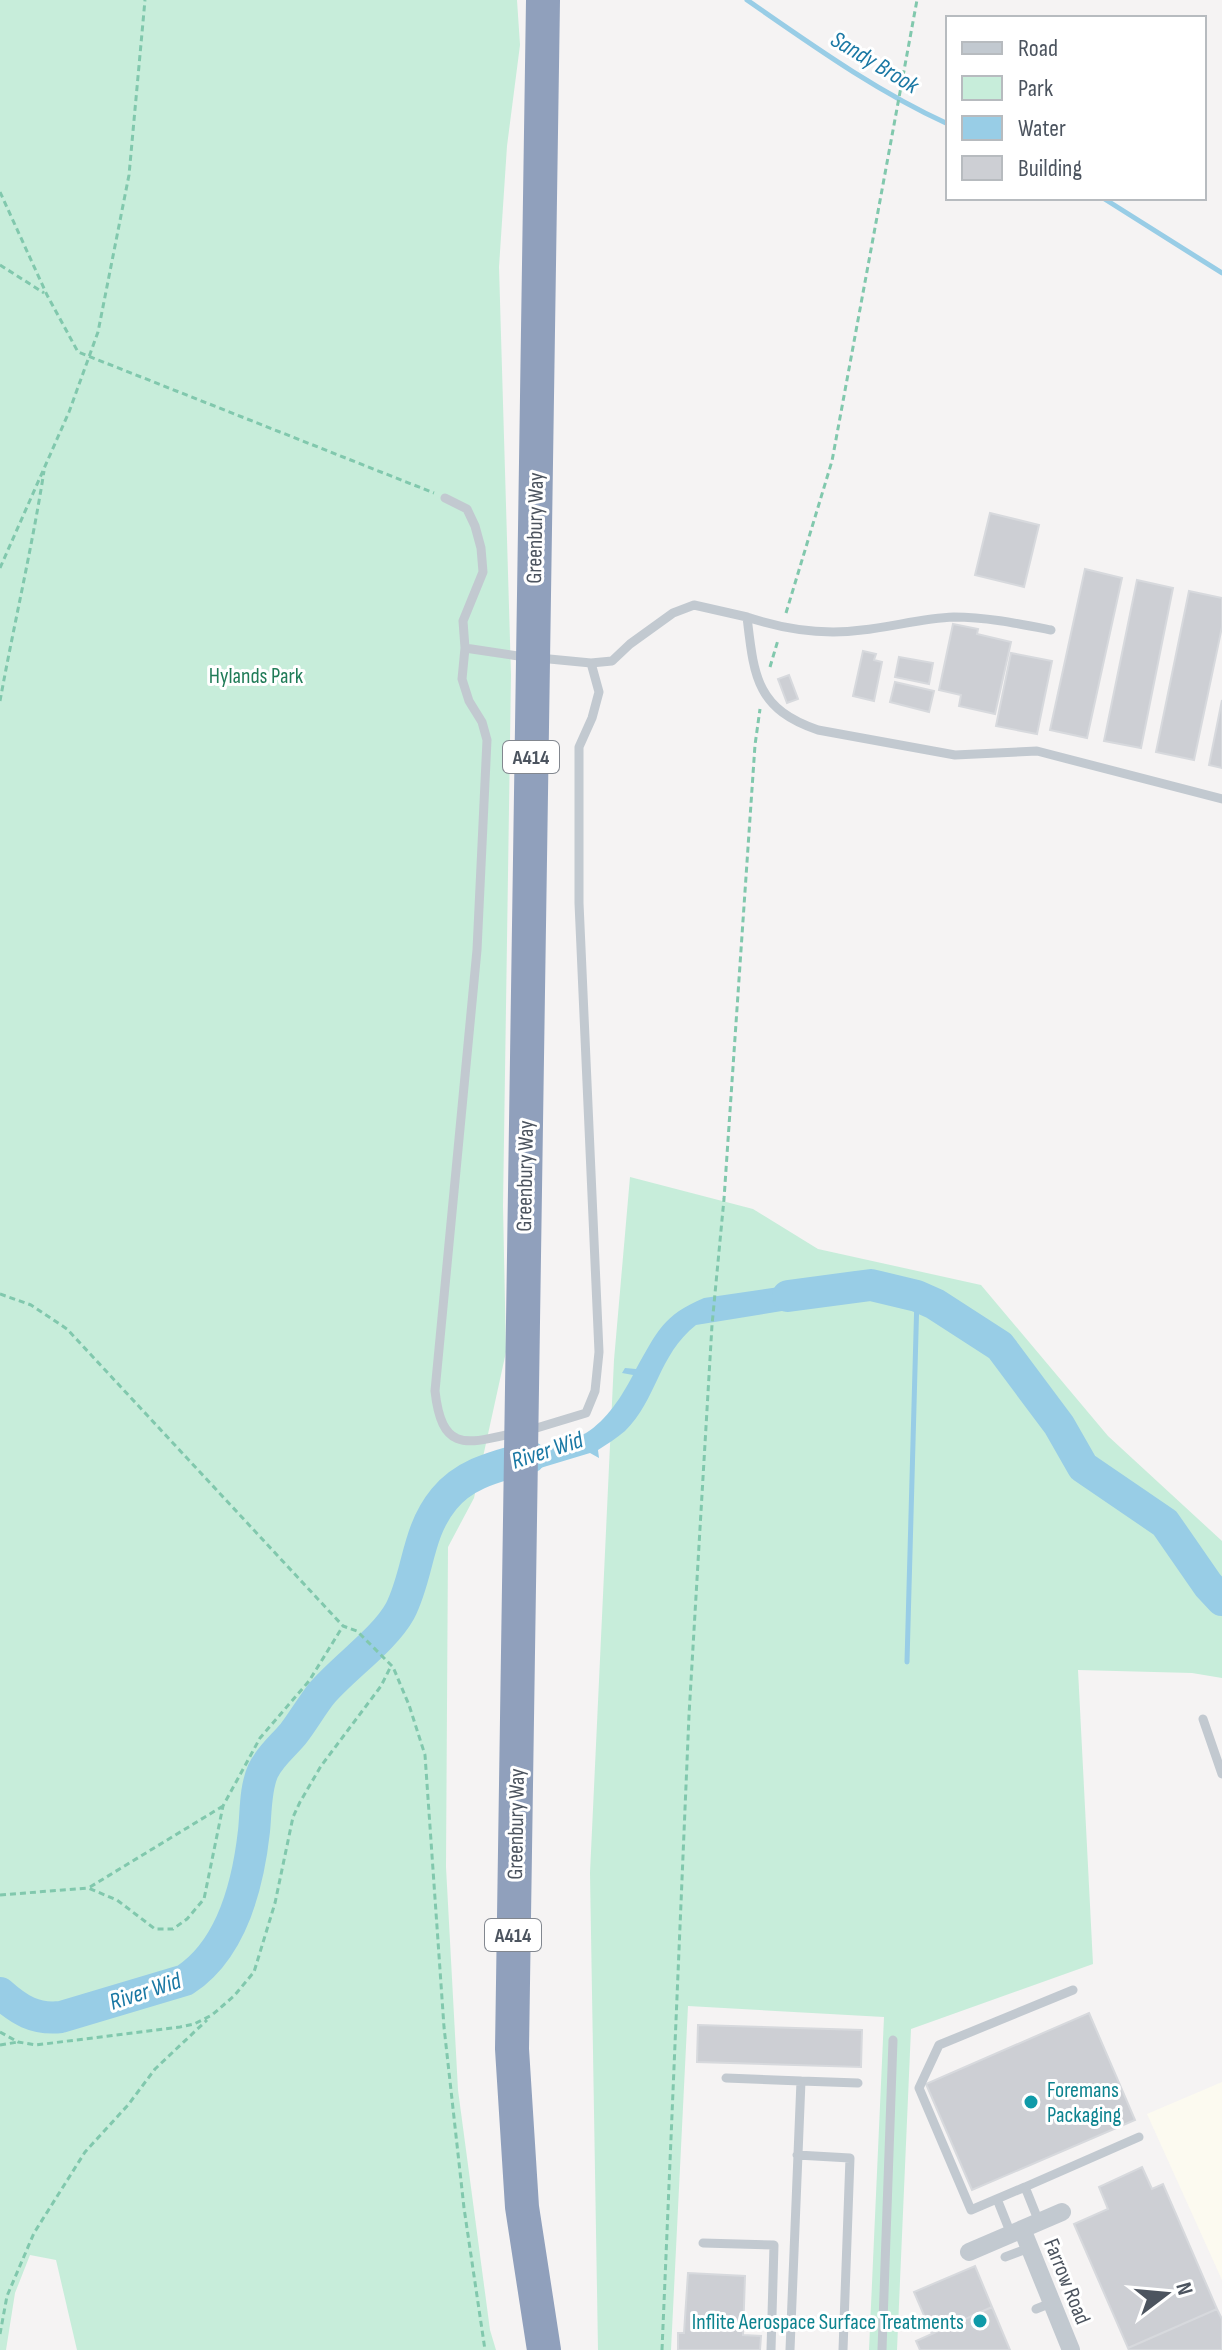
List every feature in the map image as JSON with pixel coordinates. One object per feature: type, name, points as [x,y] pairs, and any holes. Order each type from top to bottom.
[{"type":"highway","name":"Greenbury Way","points":[[543,0],[512,2049],[522,2207],[544,2350]]},
{"type":"street","name":"Farrow Road","points":[[969,2252],[1062,2212]]},
{"type":"street","name":"Farrow Road","points":[[1024,2228],[1044,2306],[1071,2350]]},
{"type":"lane","points":[[445,498],[467,509],[481,548],[483,572],[463,621],[465,648],[462,679],[487,740],[477,950],[435,1391],[439,1420],[448,1433],[463,1441],[479,1443],[586,1413],[595,1391],[599,1352],[579,887],[579,747],[599,692],[591,663]]},
{"type":"lane","points":[[465,648],[532,658],[591,663],[612,661],[673,613],[694,605],[782,628],[859,631],[953,617],[1051,630]]},
{"type":"lane","points":[[747,617],[762,693],[797,722],[818,730],[955,755],[1037,751],[1222,799]]},
{"type":"lane","points":[[1203,1719],[1222,1774]]},
{"type":"lane","points":[[1073,1990],[939,2045],[919,2088],[971,2210],[1139,2137]]},
{"type":"lane","points":[[882,2350],[893,2040]]},
{"type":"lane","points":[[726,2078],[858,2083]]},
{"type":"lane","points":[[790,2350],[801,2081]]},
{"type":"lane","points":[[797,2155],[850,2158],[843,2350]]},
{"type":"lane","points":[[1024,2228],[1025,2187]]},
{"type":"lane","points":[[997,2199],[1024,2228]]},
{"type":"lane","points":[[703,2243],[774,2245],[771,2350]]},
{"type":"lane","points":[[1005,2257],[1029,2248]]},
{"type":"path","points":[[0,568],[69,412],[98,332],[129,175],[145,0]]},
{"type":"path","points":[[662,2350],[689,1715],[714,1295],[724,1199],[755,745],[762,693],[832,461],[917,0]]},
{"type":"path","points":[[0,192],[47,295],[78,352],[445,498]]},
{"type":"path","points":[[0,265],[47,295]]},
{"type":"path","points":[[0,701],[16,611],[32,549],[45,463]]},
{"type":"path","points":[[0,1294],[31,1305],[67,1329],[343,1626],[357,1631],[391,1664],[409,1705],[425,1755],[445,2043],[464,2208],[485,2350]]},
{"type":"path","points":[[88,1888],[117,1900],[155,1929],[173,1929],[187,1919],[204,1899],[223,1806],[260,1738],[309,1681],[343,1626]]},
{"type":"path","points":[[0,2334],[7,2296],[34,2233],[85,2152],[128,2105],[155,2069],[254,1972],[275,1903],[293,1817],[321,1766],[381,1686],[391,1664]]},
{"type":"path","points":[[0,1895],[88,1888],[223,1806]]},
{"type":"path","points":[[0,2045],[76,2042],[194,2024],[212,2015]]},
{"type":"path","points":[[0,2032],[18,2042]]},
{"type":"shaded area","points":[[1222,2082],[1222,2280],[1147,2114]]},
{"type":"green space","name":"Hylands Park","points":[[0,0],[517,0],[520,45],[507,146],[499,267],[511,675],[503,1206],[506,1352],[474,1498],[448,1547],[446,1867],[458,2090],[490,2330],[496,2350],[77,2350],[56,2260],[30,2255],[15,2293],[6,2350],[0,2350]]},
{"type":"green space","points":[[630,1177],[753,1209],[818,1249],[981,1285],[1108,1436],[1222,1541],[1222,1678],[1192,1673],[1078,1670],[1093,1964],[911,2029],[897,2350],[869,2350],[884,2017],[688,2006],[671,2350],[598,2350],[590,1873],[614,1360]]},
{"type":"water","points":[[827,1280],[831,1303],[696,1325],[673,1350],[636,1419],[622,1434],[598,1450],[599,1458],[590,1453],[491,1483],[490,1459],[566,1441],[586,1433],[601,1421],[633,1375],[622,1373],[625,1368],[636,1369],[662,1326],[690,1304],[704,1298]]},
{"type":"building","points":[[990,513],[1039,525],[1024,587],[975,575]]},
{"type":"building","points":[[1085,569],[1122,578],[1087,738],[1050,730]]},
{"type":"building","points":[[1137,580],[1173,588],[1141,748],[1104,741]]},
{"type":"building","points":[[1189,591],[1222,598],[1222,627],[1194,760],[1156,752]]},
{"type":"building","points":[[953,624],[978,629],[977,634],[1011,642],[995,714],[959,706],[961,695],[939,690]]},
{"type":"building","points":[[863,651],[876,654],[874,660],[882,662],[874,701],[853,696]]},
{"type":"building","points":[[1011,653],[1052,661],[1037,734],[996,726]]},
{"type":"building","points":[[899,657],[933,663],[929,684],[895,677]]},
{"type":"building","points":[[789,675],[798,699],[787,703],[778,679]]},
{"type":"building","points":[[895,682],[934,691],[929,712],[890,702]]},
{"type":"building","points":[[1222,700],[1222,768],[1209,765]]},
{"type":"building","name":"Foremans Packaging","points":[[1089,2013],[1135,2120],[972,2190],[926,2084]]},
{"type":"building","points":[[698,2025],[862,2030],[861,2067],[697,2062]]},
{"type":"building","points":[[1142,2167],[1152,2189],[1163,2184],[1217,2309],[1128,2348],[1074,2224],[1108,2209],[1099,2187]]},
{"type":"building","points":[[975,2266],[992,2307],[932,2334],[914,2292]]},
{"type":"building","points":[[688,2273],[745,2276],[743,2335],[761,2336],[760,2350],[678,2350],[678,2333],[684,2333]]},
{"type":"building","name":"Inflite Aerospace Surface Treatments","points":[[992,2307],[1010,2350],[920,2350],[916,2341]]},
{"type":"building","points":[[1217,2309],[1222,2319],[1222,2350],[1128,2348]]},
{"type":"waterway","name":"Sandy Brook","points":[[747,0],[870,82],[946,123]]},
{"type":"waterway","name":"Sandy Brook","points":[[1106,200],[1222,273]]},
{"type":"waterway","name":"River Wid","points":[[788,1296],[871,1285],[917,1296],[935,1304],[1000,1346],[1059,1425],[1083,1467],[1165,1523],[1222,1600]]},
{"type":"waterway","points":[[907,1662],[917,1296]]},
{"type":"waterway","name":"River Wid","points":[[0,1993],[28,2012],[43,2017],[61,2017],[185,1980],[201,1967],[226,1933],[242,1894],[251,1852],[258,1785],[266,1766],[321,1694],[393,1622],[406,1597],[428,1526],[444,1499],[473,1476],[530,1457]]},
{"type":"place","name":"Foremans Packaging","points":[[1031,2102]]},
{"type":"place","name":"Inflite Aerospace Surface Treatments","points":[[980,2321]]}]
